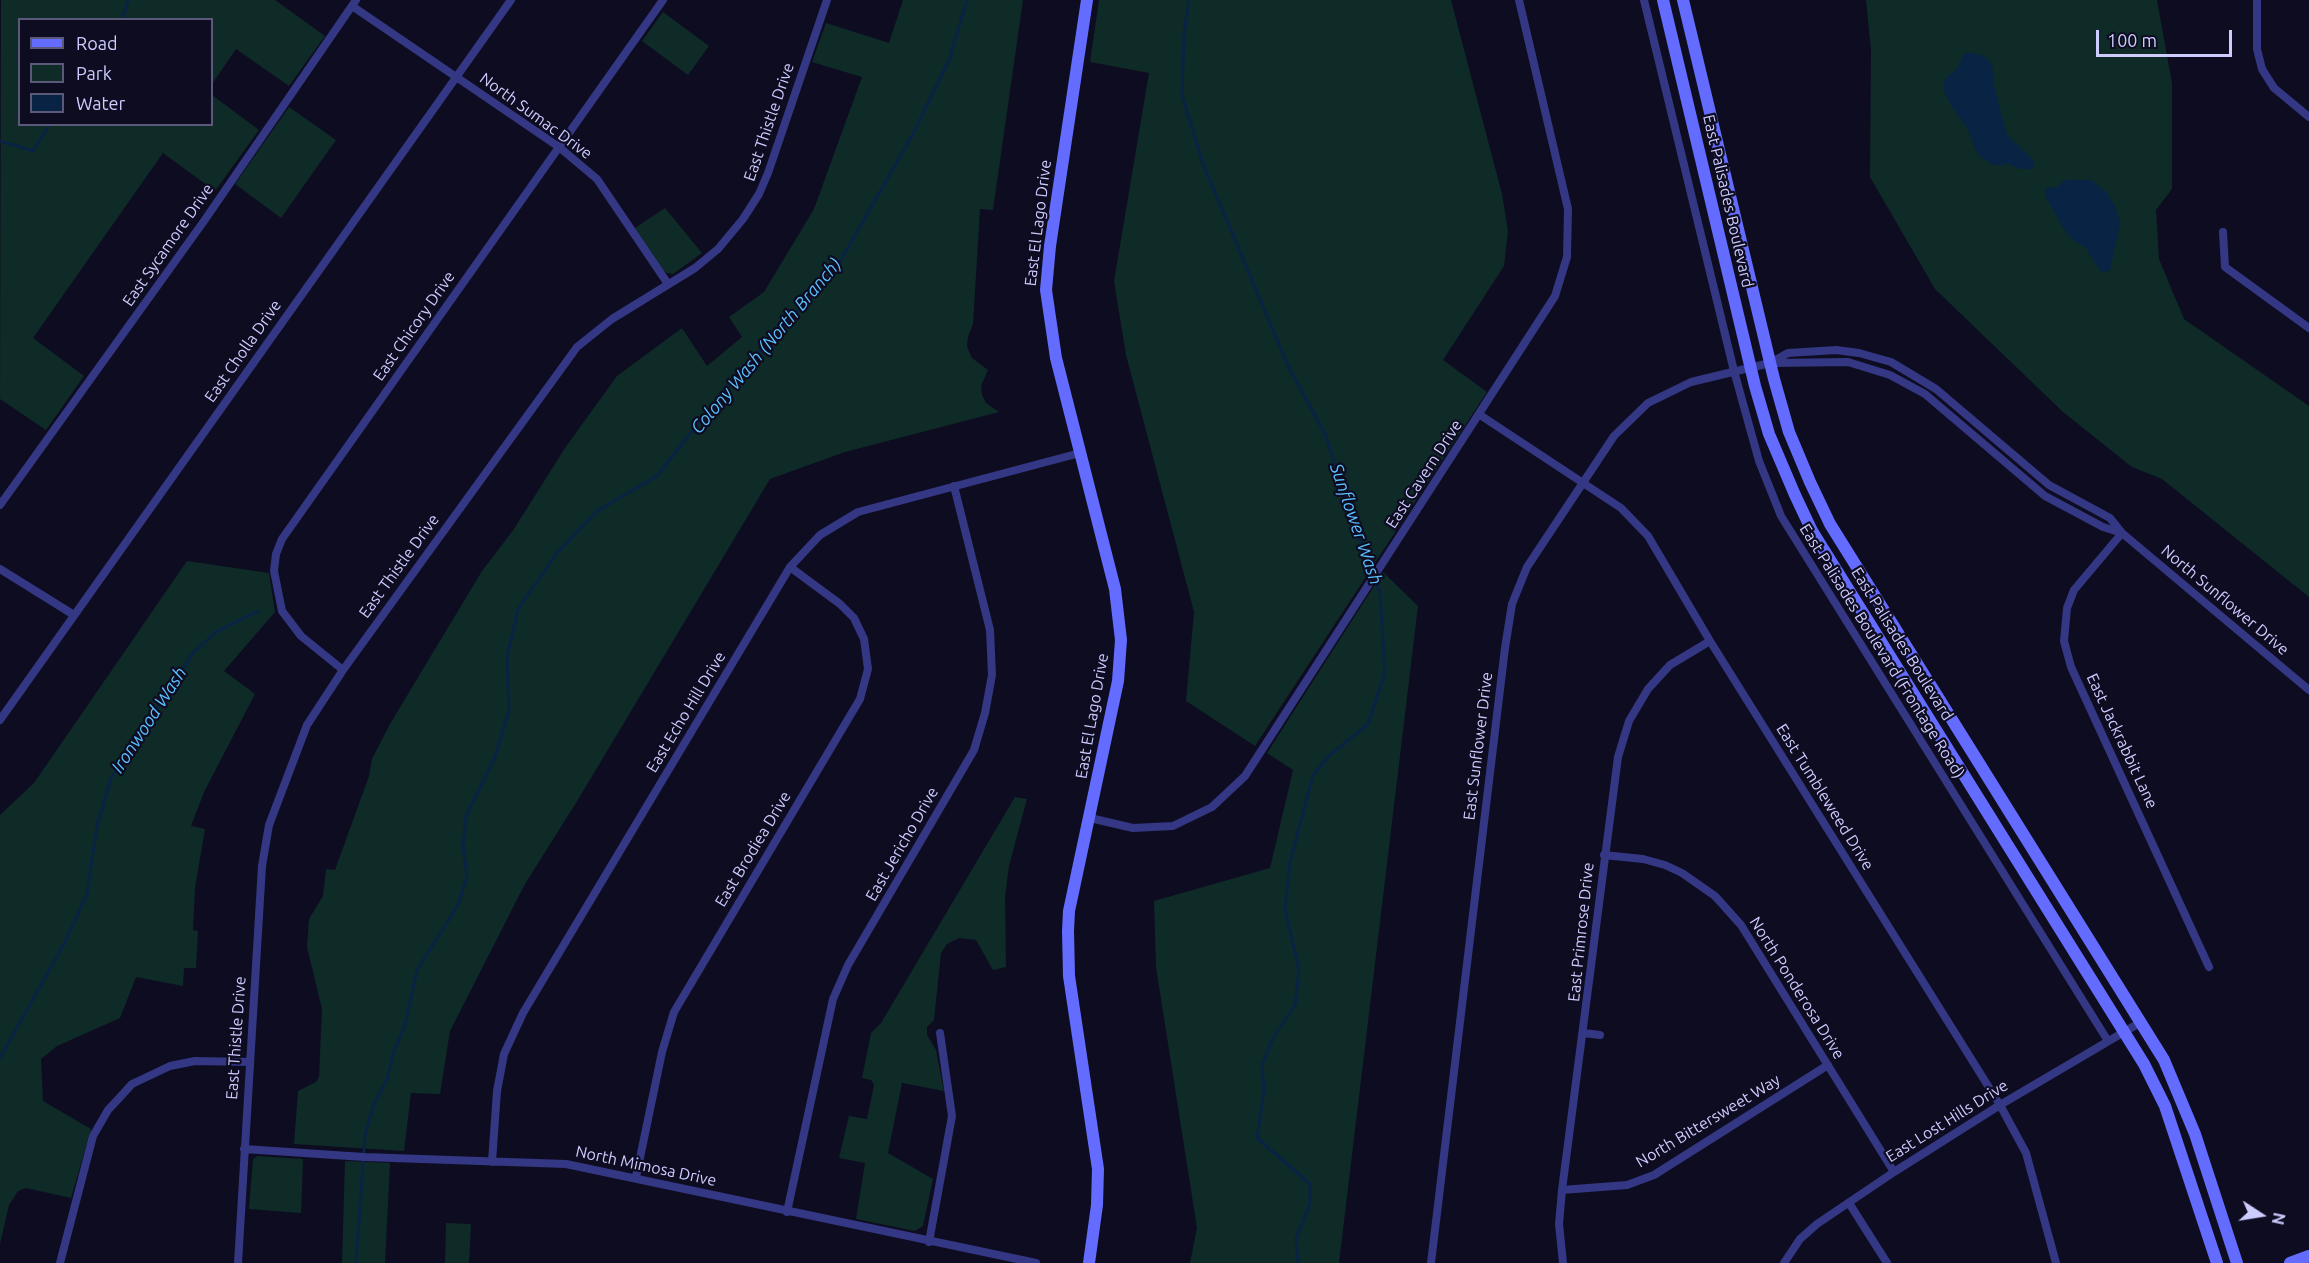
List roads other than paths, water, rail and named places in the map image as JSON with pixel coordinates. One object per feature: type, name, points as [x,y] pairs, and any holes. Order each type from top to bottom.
[{"type":"street","name":"East Cholla Drive","points":[[0,720],[511,0]]},
{"type":"street","name":"East Chicory Drive","points":[[343,670],[301,636],[282,611],[275,581],[276,554],[282,539],[663,0]]},
{"type":"street","name":"East Thistle Drive","points":[[238,1263],[262,866],[269,825],[307,725],[343,670],[577,347],[612,319],[695,268],[718,249],[759,194],[827,0]]},
{"type":"street","name":"East El Lago Drive","points":[[1087,0],[1050,246],[1046,290],[1056,358],[1115,589],[1121,640],[1118,681],[1069,911],[1069,976],[1098,1169],[1097,1205],[1089,1263]]},
{"type":"street","name":"East Cavern Drive","points":[[1090,818],[1133,828],[1173,826],[1212,807],[1245,776],[1555,296],[1567,249],[1568,209],[1519,0]]},
{"type":"street","name":"East Palisades Boulevard (Frontage Road)","points":[[1644,0],[1734,371],[1759,462],[1781,516],[2108,1041]]},
{"type":"street","name":"East Palisades Boulevard","points":[[1663,0],[1769,434],[1812,531],[2123,1032],[2164,1106],[2217,1263]]},
{"type":"street","name":"East Palisades Boulevard","points":[[1683,0],[1770,363],[1789,432],[1830,524],[2141,1022],[2183,1100],[2237,1263]]},
{"type":"street","points":[[2257,0],[2257,50],[2262,69],[2274,88],[2309,117]]},
{"type":"street","name":"North Sumac Drive","points":[[354,3],[456,77],[559,147],[597,179],[668,284]]},
{"type":"street","name":"East Sycamore Drive","points":[[0,505],[204,221],[354,3]]},
{"type":"street","points":[[2223,232],[2225,267],[2309,328]]},
{"type":"street","name":"North Sunflower Drive","points":[[1770,363],[1788,353],[1836,350],[1859,353],[1891,362],[1920,379],[2049,485],[2110,518],[2122,533],[2309,690]]},
{"type":"street","name":"North Sunflower Drive","points":[[1770,363],[1848,362],[1890,375],[1914,388],[2045,496],[2103,526],[2122,533]]},
{"type":"street","name":"East Sunflower Drive","points":[[1431,1263],[1512,604],[1527,567],[1614,436],[1648,403],[1691,382],[1770,363]]},
{"type":"street","points":[[1914,388],[1920,379]]},
{"type":"street","name":"East Tumbleweed Drive","points":[[1480,415],[1621,508],[1648,536],[1710,641],[2000,1105],[2026,1153],[2056,1263]]},
{"type":"street","name":"East Echo Hill Drive","points":[[492,1162],[497,1091],[504,1054],[523,1013],[790,567],[820,535],[858,512],[1080,453]]},
{"type":"street","points":[[2004,462],[2011,453]]},
{"type":"street","name":"East Jericho Drive","points":[[787,1212],[833,999],[848,966],[974,750],[985,713],[992,675],[990,630],[954,486]]},
{"type":"street","name":"East Jackrabbit Lane","points":[[2122,533],[2074,590],[2064,624],[2067,656],[2209,967]]},
{"type":"street","name":"East Brodiea Drive","points":[[636,1177],[662,1052],[674,1012],[860,699],[868,669],[864,639],[854,618],[840,604],[790,567]]},
{"type":"street","points":[[0,568],[74,615]]},
{"type":"street","name":"East Primrose Drive","points":[[1563,1263],[1559,1224],[1562,1190],[1618,757],[1629,721],[1648,689],[1670,664],[1710,641]]},
{"type":"street","name":"North Ponderosa Drive","points":[[1604,855],[1643,859],[1682,873],[1714,896],[1741,925],[1894,1172]]},
{"type":"street","name":"East Lost Hills Drive","points":[[1784,1263],[1800,1239],[1817,1224],[1894,1172],[2000,1105],[2141,1022]]},
{"type":"street","points":[[929,1242],[952,1116],[940,1033]]},
{"type":"street","points":[[1584,1033],[1600,1035]]},
{"type":"street","points":[[60,1263],[93,1136],[108,1110],[132,1084],[179,1064],[195,1061],[249,1062]]},
{"type":"street","name":"North Bittersweet Way","points":[[1562,1190],[1627,1185],[1653,1175],[1828,1065]]},
{"type":"street","name":"North Mimosa Drive","points":[[244,1149],[566,1164],[1036,1263]]},
{"type":"street","points":[[1849,1203],[1887,1263]]},
{"type":"street","points":[[2290,1263],[2309,1256]]},
{"type":"water","points":[[1970,52],[1984,56],[1992,64],[1994,86],[2007,135],[2033,160],[2034,169],[2020,169],[2006,163],[2001,166],[1992,164],[1976,151],[1968,130],[1951,105],[1943,88],[1945,79],[1957,69],[1964,54]]},
{"type":"water","points":[[2065,180],[2091,180],[2106,192],[2115,206],[2120,223],[2110,271],[2101,272],[2086,248],[2068,236],[2045,196],[2046,188],[2057,187]]},
{"type":"waterway","points":[[123,18],[128,0]]},
{"type":"waterway","name":"Colony Wash (North Branch)","points":[[356,1263],[365,1135],[374,1104],[387,1080],[394,1051],[405,1025],[417,970],[458,905],[467,876],[463,847],[466,816],[495,757],[509,710],[507,657],[518,609],[557,553],[597,511],[657,476],[735,376],[834,272],[913,134],[949,60],[967,0]]},
{"type":"waterway","name":"Sunflower Wash","points":[[1189,0],[1184,34],[1182,95],[1203,164],[1288,366],[1326,436],[1350,514],[1380,593],[1385,672],[1368,724],[1328,757],[1313,775],[1290,862],[1285,909],[1299,970],[1295,1005],[1274,1036],[1262,1065],[1264,1090],[1257,1138],[1310,1184],[1310,1203],[1296,1239],[1298,1263]]},
{"type":"waterway","points":[[0,141],[33,151],[49,126]]},
{"type":"waterway","name":"Ironwood Wash","points":[[0,1058],[65,942],[87,894],[97,826],[111,778],[193,653],[216,632],[258,611]]}]
